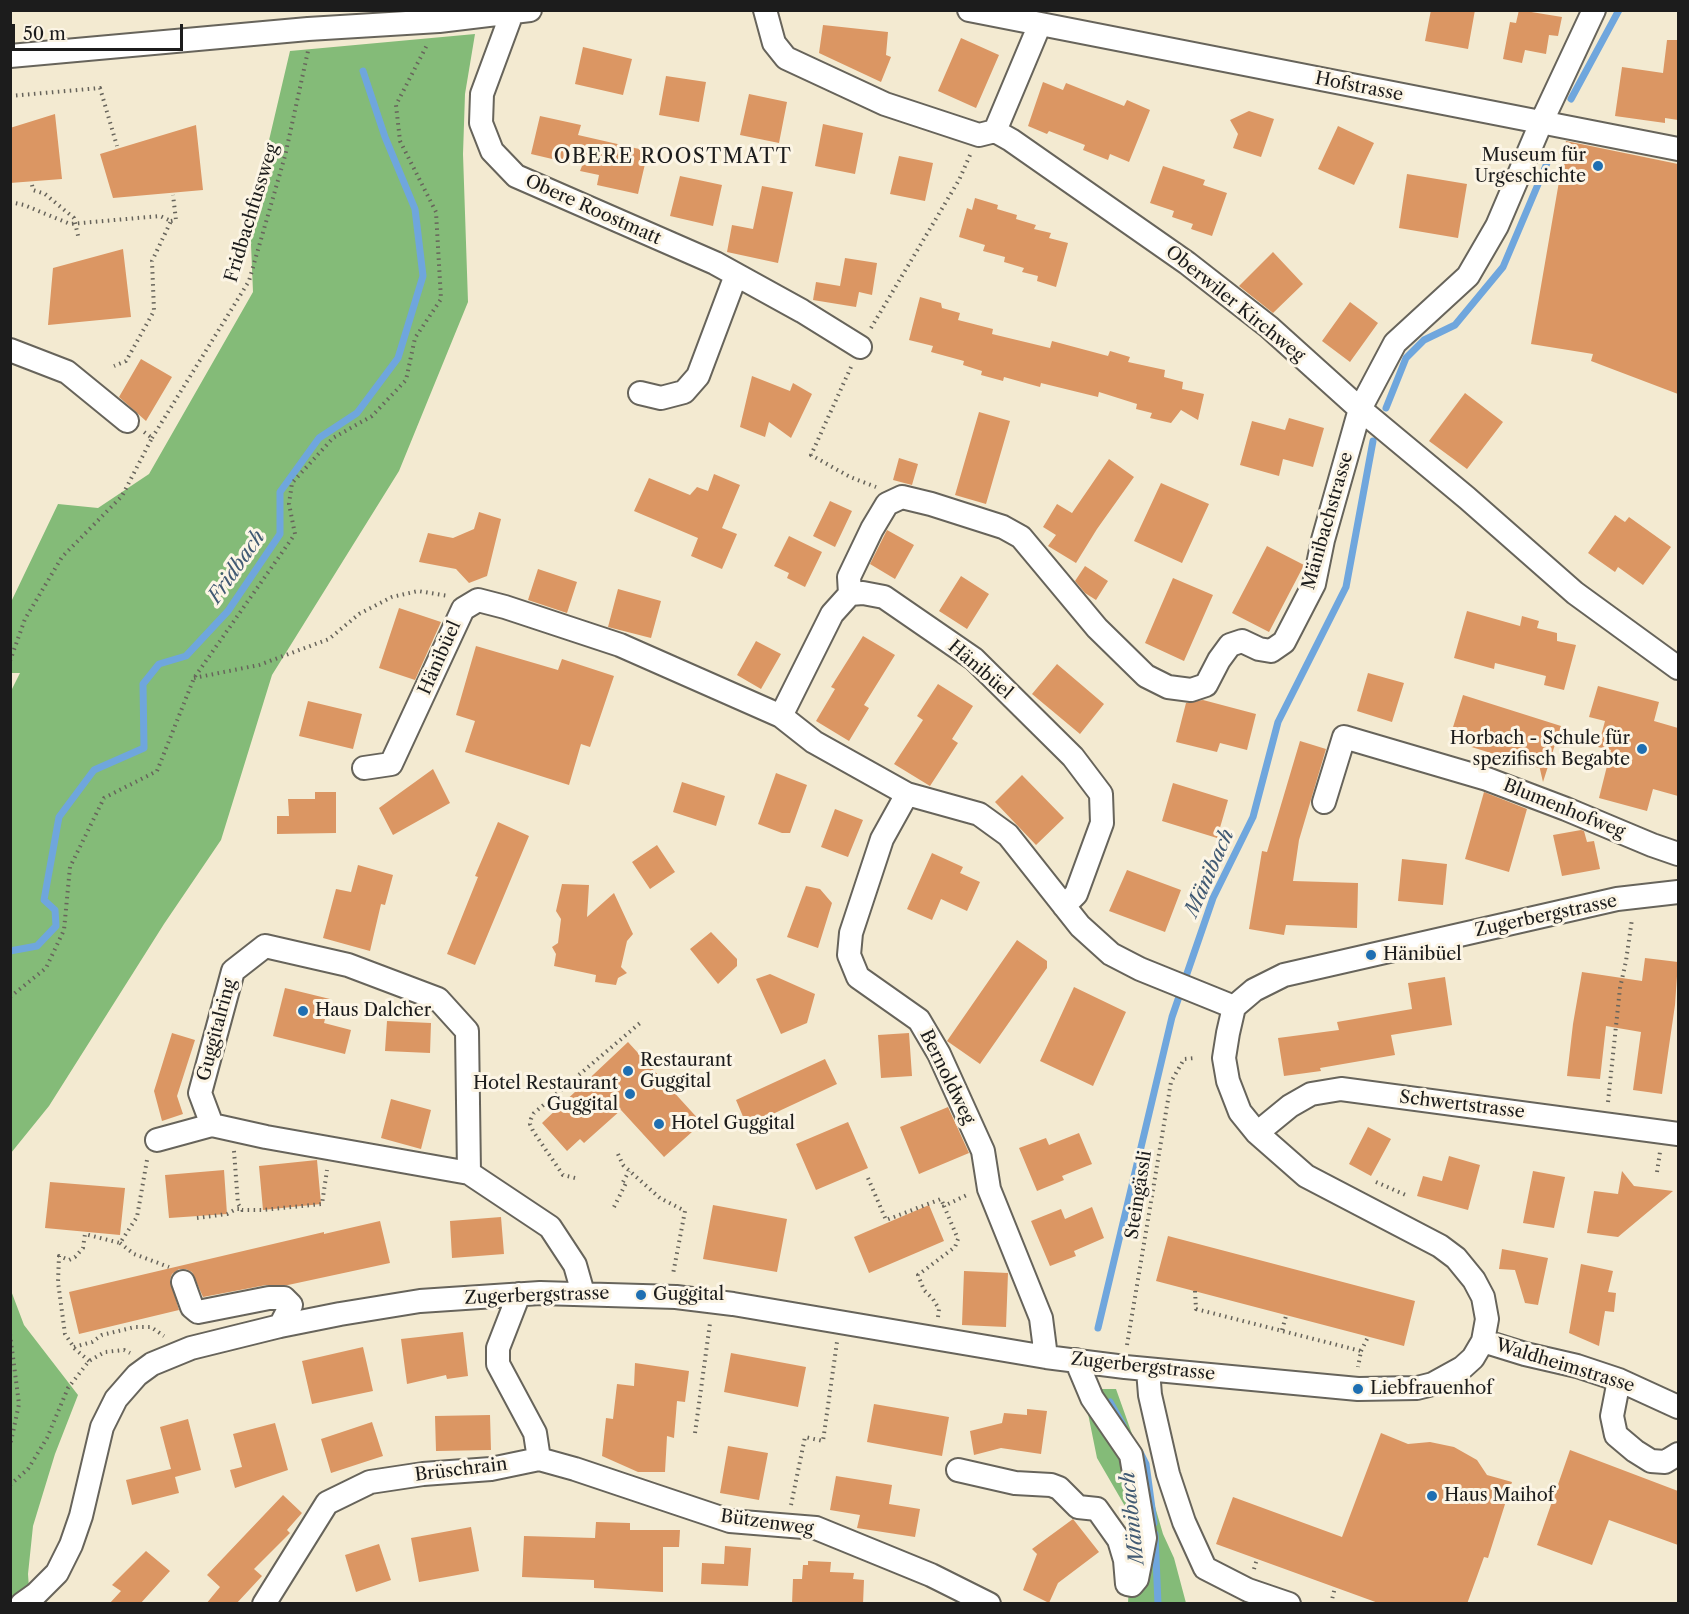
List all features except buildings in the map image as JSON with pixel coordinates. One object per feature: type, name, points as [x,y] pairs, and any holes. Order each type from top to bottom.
[{"type":"street","name":"Oberwiler Kirchweg","points":[[765,10],[774,43],[786,58],[885,104],[1011,140],[1187,263],[1269,327],[1360,409],[1467,498],[1575,593],[1678,668]]},
{"type":"street","name":"Hofstrasse","points":[[969,10],[1678,148]]},
{"type":"street","name":"Mänibachstrasse","points":[[850,594],[849,577],[872,529],[887,504],[902,497],[1003,527],[1021,537],[1097,628],[1146,676],[1168,687],[1191,690],[1206,685],[1230,645],[1242,641],[1259,649],[1271,651],[1284,642],[1314,584],[1323,540],[1360,409],[1395,343],[1468,276],[1497,226],[1541,123],[1594,10]]},
{"type":"street","points":[[10,56],[308,29],[439,21],[521,11]]},
{"type":"street","name":"Obere Roostmatt","points":[[521,11],[482,94],[481,123],[492,151],[516,176],[715,263],[861,347]]},
{"type":"street","points":[[987,133],[1040,24]]},
{"type":"street","points":[[640,393],[661,398],[684,392],[698,375],[736,274]]},
{"type":"street","points":[[10,350],[67,372],[127,421]]},
{"type":"street","name":"Hänibüel","points":[[850,594],[863,592],[884,597],[974,659],[1073,757],[1101,794],[1102,823],[1076,894],[1064,906]]},
{"type":"street","points":[[781,716],[832,614],[850,594]]},
{"type":"street","points":[[478,600],[620,645],[781,716],[814,742],[907,794],[980,814],[1008,835],[1080,926],[1111,954],[1234,1007],[1224,1058],[1228,1081],[1240,1112],[1257,1133],[1305,1176],[1440,1246],[1456,1258],[1474,1280],[1483,1297],[1487,1319],[1483,1341]]},
{"type":"street","name":"Hänibüel","points":[[364,768],[391,764],[463,609],[478,600]]},
{"type":"street","name":"Blumenhofweg","points":[[1324,802],[1344,737],[1486,779],[1678,854]]},
{"type":"street","name":"Bernoldweg","points":[[907,794],[882,839],[851,933],[849,955],[858,977],[919,1020],[939,1054],[983,1151],[989,1189],[1041,1318],[1046,1357]]},
{"type":"street","name":"Zugerbergstrasse","points":[[1234,1007],[1254,990],[1284,975],[1617,899],[1678,892]]},
{"type":"street","name":"Guggitalring","points":[[222,1127],[200,1093],[233,971],[265,946],[348,965],[438,999],[467,1031],[469,1173]]},
{"type":"street","name":"Schwertstrasse","points":[[1257,1133],[1290,1106],[1311,1094],[1341,1089],[1678,1134]]},
{"type":"street","points":[[157,1140],[222,1127],[469,1173],[550,1227],[575,1265],[583,1293]]},
{"type":"street","points":[[183,1282],[192,1307],[198,1312],[269,1298],[284,1298],[291,1305],[280,1326]]},
{"type":"street","name":"Zugerbergstrasse","points":[[22,1604],[57,1573],[71,1545],[81,1516],[102,1427],[116,1400],[137,1375],[152,1364],[191,1348],[340,1314],[420,1301],[519,1294],[583,1293],[676,1297],[733,1304],[1046,1357],[1080,1361],[1126,1358],[1148,1370],[1358,1389],[1417,1388],[1433,1384],[1462,1368],[1473,1358],[1483,1341]]},
{"type":"street","points":[[519,1294],[498,1348],[498,1364],[535,1433],[539,1459]]},
{"type":"street","name":"Waldheimstrasse","points":[[1483,1341],[1577,1366],[1619,1380],[1678,1407]]},
{"type":"street","points":[[958,1470],[1015,1483],[1051,1485],[1059,1488],[1078,1507],[1097,1509],[1119,1540],[1125,1560],[1127,1584],[1132,1586],[1137,1579],[1145,1538],[1131,1455],[1092,1398],[1080,1361]]},
{"type":"street","points":[[1148,1370],[1150,1395],[1168,1474],[1205,1568],[1248,1590],[1289,1604]]},
{"type":"street","points":[[1619,1380],[1612,1416],[1616,1435],[1651,1461],[1665,1462],[1678,1454]]},
{"type":"street","name":"Bützenweg","points":[[539,1459],[730,1521],[816,1528],[931,1575],[989,1604]]},
{"type":"street","name":"Brüschrain","points":[[264,1604],[327,1503],[370,1482],[423,1474],[490,1469],[539,1459]]},
{"type":"path","points":[[10,997],[46,968],[64,930],[69,867],[104,798],[157,771],[194,678],[295,534],[289,504],[292,483],[333,438],[372,416],[406,380],[415,338],[441,299],[436,212],[400,141],[396,105],[439,21]]},
{"type":"path","name":"Fridbachfussweg","points":[[10,661],[25,619],[62,557],[122,496],[152,438],[249,281],[285,156],[309,44]]},
{"type":"path","points":[[10,96],[100,88],[117,146]]},
{"type":"path","points":[[849,477],[811,454],[861,347],[987,133]]},
{"type":"path","points":[[32,185],[33,190],[45,194],[75,218],[79,240]]},
{"type":"path","points":[[114,366],[126,361],[154,311],[152,261],[171,221],[176,220],[173,195]]},
{"type":"path","points":[[10,202],[24,205],[70,224],[160,216],[171,221]]},
{"type":"path","points":[[127,421],[152,438]]},
{"type":"path","points":[[194,678],[259,665],[329,639],[359,614],[392,597],[418,591],[478,600]]},
{"type":"path","points":[[1605,1124],[1620,988],[1632,913]]},
{"type":"path","points":[[575,1178],[563,1175],[534,1131],[530,1124],[531,1119],[534,1113],[568,1083],[640,1023]]},
{"type":"path","name":"Steingässli","points":[[1126,1358],[1171,1082],[1184,1059],[1195,1058]]},
{"type":"path","points":[[222,1127],[237,1204],[242,1209]]},
{"type":"path","points":[[120,1243],[135,1222],[149,1144],[157,1140]]},
{"type":"path","points":[[197,1218],[227,1214],[236,1209],[269,1210],[322,1204],[330,1148]]},
{"type":"path","points":[[618,1154],[623,1165],[660,1198],[685,1211],[673,1274]]},
{"type":"path","points":[[614,1207],[629,1171]]},
{"type":"path","points":[[868,1179],[886,1220],[941,1199],[958,1239],[955,1247],[918,1275],[924,1290],[939,1308],[937,1324]]},
{"type":"path","points":[[1376,1182],[1408,1196]]},
{"type":"path","points":[[944,1206],[976,1191]]},
{"type":"path","points":[[89,1361],[64,1334],[58,1282],[59,1256],[69,1260],[75,1257],[82,1248],[85,1234],[120,1243],[134,1254],[174,1269],[183,1282]]},
{"type":"path","points":[[1195,1292],[1196,1309],[1361,1351]]},
{"type":"path","points":[[695,1433],[711,1316]]},
{"type":"path","points":[[1282,1330],[1286,1316]]},
{"type":"path","points":[[787,1526],[805,1437],[823,1441],[840,1323]]},
{"type":"path","points":[[74,1347],[92,1342],[102,1335],[135,1327],[151,1327],[165,1337]]},
{"type":"path","points":[[10,1334],[19,1404],[11,1446]]},
{"type":"path","points":[[1358,1370],[1361,1351],[1368,1338]]},
{"type":"path","points":[[10,1485],[28,1469],[47,1438],[68,1388],[89,1361],[105,1352],[124,1350],[152,1364]]},
{"type":"path","points":[[1331,1604],[1335,1587]]},
{"type":"green space","points":[[475,34],[465,94],[463,154],[468,302],[399,471],[272,675],[221,840],[164,924],[49,1106],[11,1153],[10,693],[20,673],[11,673],[11,602],[58,504],[98,508],[149,474],[253,292],[250,221],[290,51]]},
{"type":"green space","points":[[10,1288],[24,1325],[78,1395],[55,1454],[33,1526],[28,1574],[30,1603],[11,1603]]},
{"type":"green space","points":[[1083,1389],[1116,1389],[1142,1462],[1163,1534],[1174,1558],[1186,1603],[1128,1603],[1133,1520],[1097,1458]]},
{"type":"waterway","name":"Mänibach","points":[[1571,99],[1619,10]]},
{"type":"waterway","name":"Fridbach","points":[[10,951],[37,946],[56,926],[55,910],[44,900],[59,817],[94,770],[144,748],[143,684],[159,664],[186,656],[228,611],[280,534],[280,492],[319,438],[357,413],[398,358],[423,276],[415,209],[385,137],[363,71]]},
{"type":"waterway","name":"Mänibach","points":[[1386,408],[1406,358],[1424,340],[1455,325],[1503,267],[1550,156]]},
{"type":"waterway","name":"Mänibach","points":[[1098,1328],[1172,1017],[1213,898],[1253,817],[1278,722],[1346,587],[1373,441]]},
{"type":"waterway","name":"Mänibach","points":[[1110,1402],[1123,1425]]},
{"type":"waterway","name":"Mänibach","points":[[1140,1452],[1146,1464],[1154,1523]]},
{"type":"waterway","name":"Mänibach","points":[[1155,1534],[1158,1604]]},
{"type":"place","name":"Museum für Urgeschichte","points":[[1598,166]]},
{"type":"place","name":"Horbach - Schule für spezifisch Begabte","points":[[1642,749]]},
{"type":"place","name":"Hänibüel","points":[[1371,955]]},
{"type":"place","name":"Haus Dalcher","points":[[303,1011]]},
{"type":"place","name":"Restaurant Guggital","points":[[628,1071]]},
{"type":"place","name":"Hotel Restaurant Guggital","points":[[630,1094]]},
{"type":"place","name":"Hotel Guggital","points":[[659,1124]]},
{"type":"place","name":"Guggital","points":[[641,1295]]},
{"type":"place","name":"Liebfrauenhof","points":[[1358,1389]]},
{"type":"place","name":"Haus Maihof","points":[[1432,1496]]},
{"type":"district","name":"OBERE ROOSTMATT","points":[[673,157]]}]
